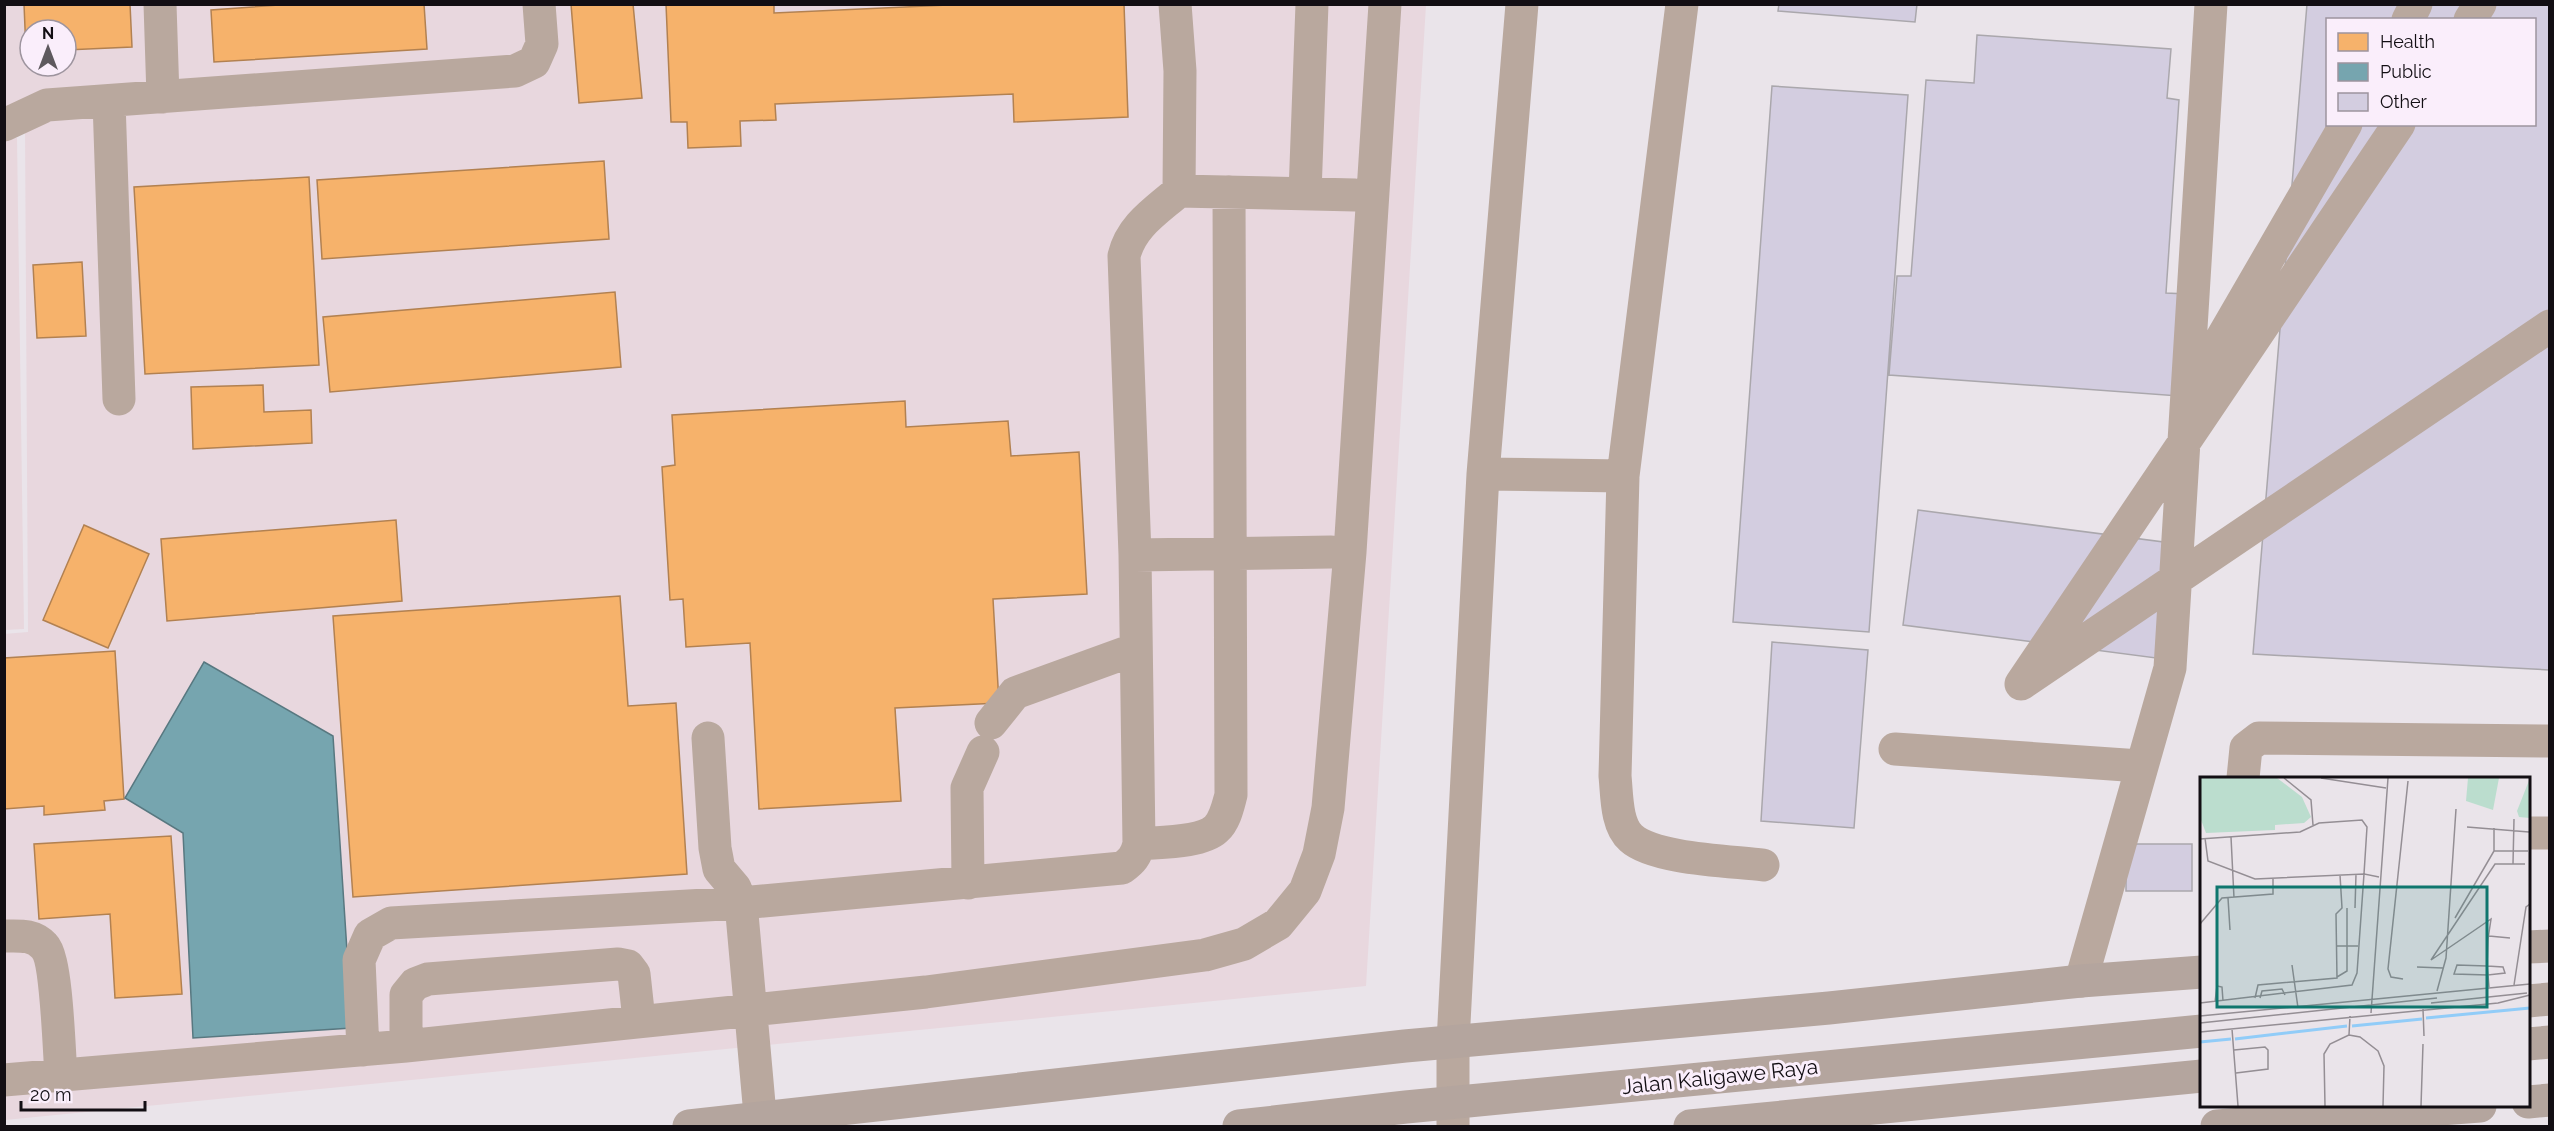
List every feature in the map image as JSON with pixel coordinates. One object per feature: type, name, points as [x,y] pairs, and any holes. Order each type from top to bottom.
[{"type":"highway","points":[[2530,947],[2550,946]]},
{"type":"highway","points":[[689,1126],[761,1123],[1453,1042],[1829,1008],[2081,981],[2200,972]]},
{"type":"highway","points":[[2530,1001],[2550,999]]},
{"type":"highway","name":"Jalan Kaligawe Raya","points":[[1239,1126],[1453,1115],[2200,1031]]},
{"type":"highway","points":[[2530,1044],[2550,1042]]},
{"type":"highway","points":[[1690,1126],[2200,1076]]},
{"type":"highway","points":[[2530,1102],[2550,1100]]},
{"type":"highway","points":[[2217,1126],[2468,1107]]},
{"type":"lane","points":[[160,4],[163,98]]},
{"type":"lane","points":[[4,125],[47,105],[515,70],[534,62],[542,44],[538,4]]},
{"type":"lane","points":[[1175,4],[1180,70],[1179,191]]},
{"type":"lane","points":[[1305,193],[1311,4]]},
{"type":"lane","points":[[4,1080],[406,1046],[926,992],[1205,955],[1244,944],[1278,924],[1305,891],[1320,854],[1329,797],[1350,552],[1384,4]]},
{"type":"lane","points":[[1453,1115],[1453,1042],[1483,474],[1522,4]]},
{"type":"lane","points":[[1682,4],[1623,476],[1615,776],[1620,815],[1630,837],[1649,849],[1685,856],[1763,865]]},
{"type":"lane","points":[[2081,981],[2140,766],[2159,712],[2170,668],[2211,4]]},
{"type":"lane","points":[[2409,18],[2416,4]]},
{"type":"lane","points":[[2471,18],[2480,4]]},
{"type":"lane","points":[[109,101],[119,399]]},
{"type":"lane","points":[[2021,684],[2345,126]]},
{"type":"lane","points":[[2021,684],[2398,126]]},
{"type":"lane","points":[[363,1050],[360,960],[370,935],[391,923],[741,903],[1122,868],[1132,861],[1137,854],[1139,844],[1135,555],[1124,287],[1124,256],[1128,240],[1139,225],[1179,191],[1355,195]]},
{"type":"lane","points":[[1139,844],[1197,837],[1216,830],[1226,813],[1231,795],[1229,192]]},
{"type":"lane","points":[[2021,684],[2550,326]]},
{"type":"lane","points":[[1483,474],[1623,476]]},
{"type":"lane","points":[[1135,555],[1330,552]]},
{"type":"lane","points":[[968,883],[967,788],[987,737],[1015,693],[1136,649]]},
{"type":"lane","points":[[708,738],[715,848],[720,869],[735,888],[741,903],[761,1123]]},
{"type":"lane","points":[[2243,777],[2246,748],[2259,738],[2550,741]]},
{"type":"lane","points":[[1895,749],[2140,766]]},
{"type":"lane","points":[[2530,833],[2550,833]]},
{"type":"lane","points":[[4,936],[28,935],[45,946],[52,964],[61,1076]]},
{"type":"lane","points":[[406,1046],[406,995],[415,984],[428,979],[618,964],[628,966],[634,974],[639,1020]]},
{"type":"shaded area","points":[[5,5],[1426,5],[1366,986],[5,1120],[4,634],[28,632],[25,127],[5,128]]},
{"type":"shaded area","points":[[17,138],[24,629],[5,630],[4,139]]},
{"type":"building: Health","points":[[24,4],[130,4],[132,47],[78,49],[78,18],[25,18]]},
{"type":"building: Health","points":[[293,4],[424,4],[427,49],[214,62],[211,10]]},
{"type":"building: Health","points":[[571,4],[633,4],[642,98],[579,103]]},
{"type":"building: Health","points":[[666,4],[774,4],[774,13],[970,4],[1124,4],[1128,117],[1014,122],[1013,94],[775,104],[776,120],[740,121],[741,146],[688,148],[687,122],[671,122]]},
{"type":"building: Health","points":[[604,161],[609,239],[322,259],[317,180]]},
{"type":"building: Health","points":[[309,177],[319,365],[145,374],[134,187]]},
{"type":"building: Health","points":[[82,262],[86,336],[37,338],[33,265]]},
{"type":"building: Health","points":[[615,292],[621,367],[330,392],[323,317]]},
{"type":"building: Health","points":[[263,385],[264,412],[311,410],[312,443],[193,449],[191,387]]},
{"type":"building: Health","points":[[905,401],[906,427],[1008,421],[1011,456],[1079,452],[1087,594],[993,599],[999,703],[895,708],[901,801],[759,809],[750,643],[686,647],[683,599],[670,600],[662,467],[675,465],[672,415]]},
{"type":"building: Health","points":[[396,520],[402,601],[167,621],[161,539]]},
{"type":"building: Health","points":[[84,525],[149,554],[108,648],[43,620]]},
{"type":"building: Health","points":[[620,596],[628,706],[676,703],[687,874],[353,897],[333,616]]},
{"type":"building: Health","points":[[115,651],[124,799],[104,801],[105,810],[44,815],[44,806],[4,809],[4,658]]},
{"type":"building: Health","points":[[171,836],[182,994],[115,998],[110,914],[39,919],[34,844]]},
{"type":"building: Public","points":[[204,662],[333,736],[352,1028],[193,1038],[183,833],[125,798]]},
{"type":"building: Other","points":[[1779,4],[1917,4],[1915,22],[1778,11]]},
{"type":"building: Other","points":[[2307,4],[2550,4],[2549,670],[2253,654]]},
{"type":"building: Other","points":[[1977,35],[2171,49],[2167,98],[2179,100],[2166,293],[2187,294],[2179,396],[1889,375],[1897,276],[1911,276],[1926,80],[1974,83]]},
{"type":"building: Other","points":[[1772,86],[1908,95],[1869,632],[1733,622]]},
{"type":"building: Other","points":[[1918,510],[2171,543],[2156,658],[1903,625]]},
{"type":"building: Other","points":[[1772,642],[1868,650],[1854,828],[1761,821]]},
{"type":"building: Other","points":[[2126,844],[2192,844],[2192,891],[2126,891]]}]
